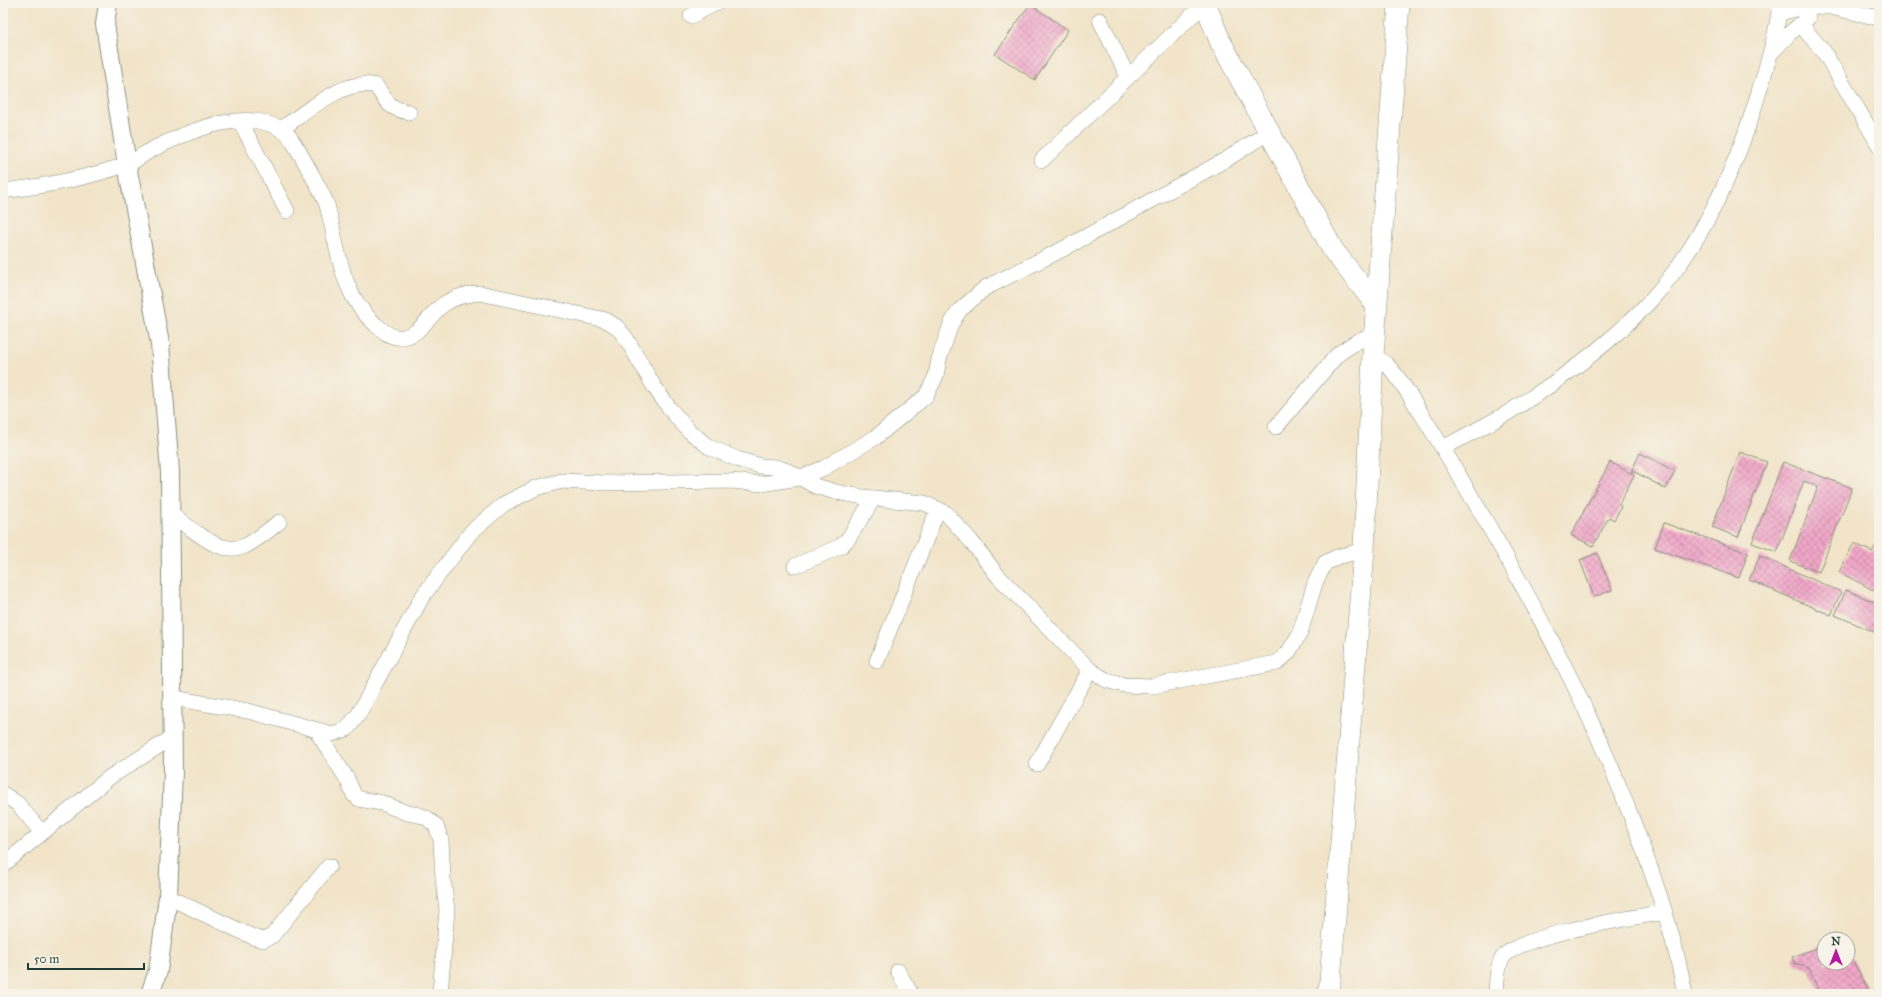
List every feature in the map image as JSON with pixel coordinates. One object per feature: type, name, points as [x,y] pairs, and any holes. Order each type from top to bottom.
[{"type":"main road","points":[[1205,3],[1220,41],[1333,250],[1377,306]]},
{"type":"main road","points":[[1330,994],[1364,550],[1373,355],[1399,3]]},
{"type":"street","points":[[108,3],[105,24],[127,164],[160,344],[170,472],[173,771],[168,897],[158,971],[150,994]]},
{"type":"street","points":[[691,16],[716,3]]},
{"type":"street","points":[[1042,160],[1205,3]]},
{"type":"street","points":[[1768,56],[1811,15],[1830,7]]},
{"type":"street","points":[[1443,448],[1517,407],[1623,328],[1650,300],[1688,252],[1712,210],[1741,148],[1768,56],[1780,8],[1830,7],[1879,18]]},
{"type":"street","points":[[1100,20],[1128,77]]},
{"type":"street","points":[[1800,24],[1824,52],[1879,145]]},
{"type":"street","points":[[281,129],[340,90],[366,83],[376,86],[388,105],[396,110],[409,112]]},
{"type":"street","points":[[240,122],[287,211]]},
{"type":"street","points":[[4,192],[53,185],[127,164],[152,149],[193,131],[215,124],[257,122],[281,129],[289,136],[326,203],[344,278],[351,296],[363,313],[381,330],[394,337],[406,338],[417,332],[443,305],[454,298],[474,293],[495,296],[606,320],[617,327],[626,338],[655,388],[670,409],[688,430],[709,447],[737,460],[760,466],[776,467],[788,470],[798,478],[815,486],[836,492],[874,498],[924,503],[946,513],[971,541],[998,576],[1090,670],[1106,680],[1118,684],[1152,686],[1277,663],[1288,653],[1300,633],[1313,589],[1325,563],[1337,557],[1364,550]]},
{"type":"street","points":[[173,698],[248,711],[332,734],[347,729],[358,715],[422,597],[471,532],[504,504],[536,488],[562,481],[732,481],[761,484],[798,478],[824,468],[876,437],[926,396],[936,376],[939,359],[951,324],[959,311],[985,288],[1065,248],[1227,159],[1269,132]]},
{"type":"street","points":[[1276,427],[1338,354],[1356,342],[1375,334]]},
{"type":"street","points":[[1373,355],[1388,366],[1403,386],[1443,448],[1507,556],[1559,651],[1591,720],[1626,802],[1658,888],[1680,966],[1685,994]]},
{"type":"street","points":[[795,566],[841,546],[848,539],[874,498]]},
{"type":"street","points":[[877,661],[938,509]]},
{"type":"street","points":[[170,513],[211,541],[221,546],[232,548],[243,546],[257,539],[278,522]]},
{"type":"street","points":[[1037,764],[1090,670]]},
{"type":"street","points":[[316,730],[347,778],[354,795],[359,799],[382,803],[407,813],[427,818],[436,826],[441,840],[443,878],[447,910],[440,994]]},
{"type":"street","points":[[3,865],[110,776],[173,737]]},
{"type":"street","points":[[3,794],[18,804],[42,833]]},
{"type":"street","points":[[168,897],[253,937],[263,940],[272,936],[329,866]]},
{"type":"street","points":[[1496,994],[1500,965],[1504,956],[1516,948],[1564,932],[1665,912]]},
{"type":"street","points":[[898,971],[911,994]]},
{"type":"building","points":[[1030,4],[1068,30],[1035,80],[995,54]]},
{"type":"building","points":[[1740,452],[1767,462],[1738,537],[1712,527]]},
{"type":"building","points":[[1640,453],[1675,471],[1666,489],[1635,472],[1631,472]]},
{"type":"building","points":[[1610,462],[1634,475],[1619,504],[1621,507],[1614,520],[1609,517],[1593,546],[1571,535]]},
{"type":"building","points":[[1783,462],[1852,488],[1819,572],[1790,561],[1818,487],[1804,481],[1777,552],[1752,543]]},
{"type":"building","points":[[1664,523],[1748,553],[1739,578],[1655,548]]},
{"type":"building","points":[[1879,540],[1879,593],[1839,572],[1854,543],[1872,552]]},
{"type":"building","points":[[1597,553],[1612,590],[1594,597],[1580,560]]},
{"type":"building","points":[[1760,556],[1841,592],[1831,615],[1749,580]]},
{"type":"building","points":[[1846,590],[1879,604],[1879,634],[1835,615]]},
{"type":"building","points":[[1816,948],[1816,971],[1856,971],[1856,966],[1868,989],[1858,994],[1820,994],[1809,968],[1795,964],[1792,957]]}]
